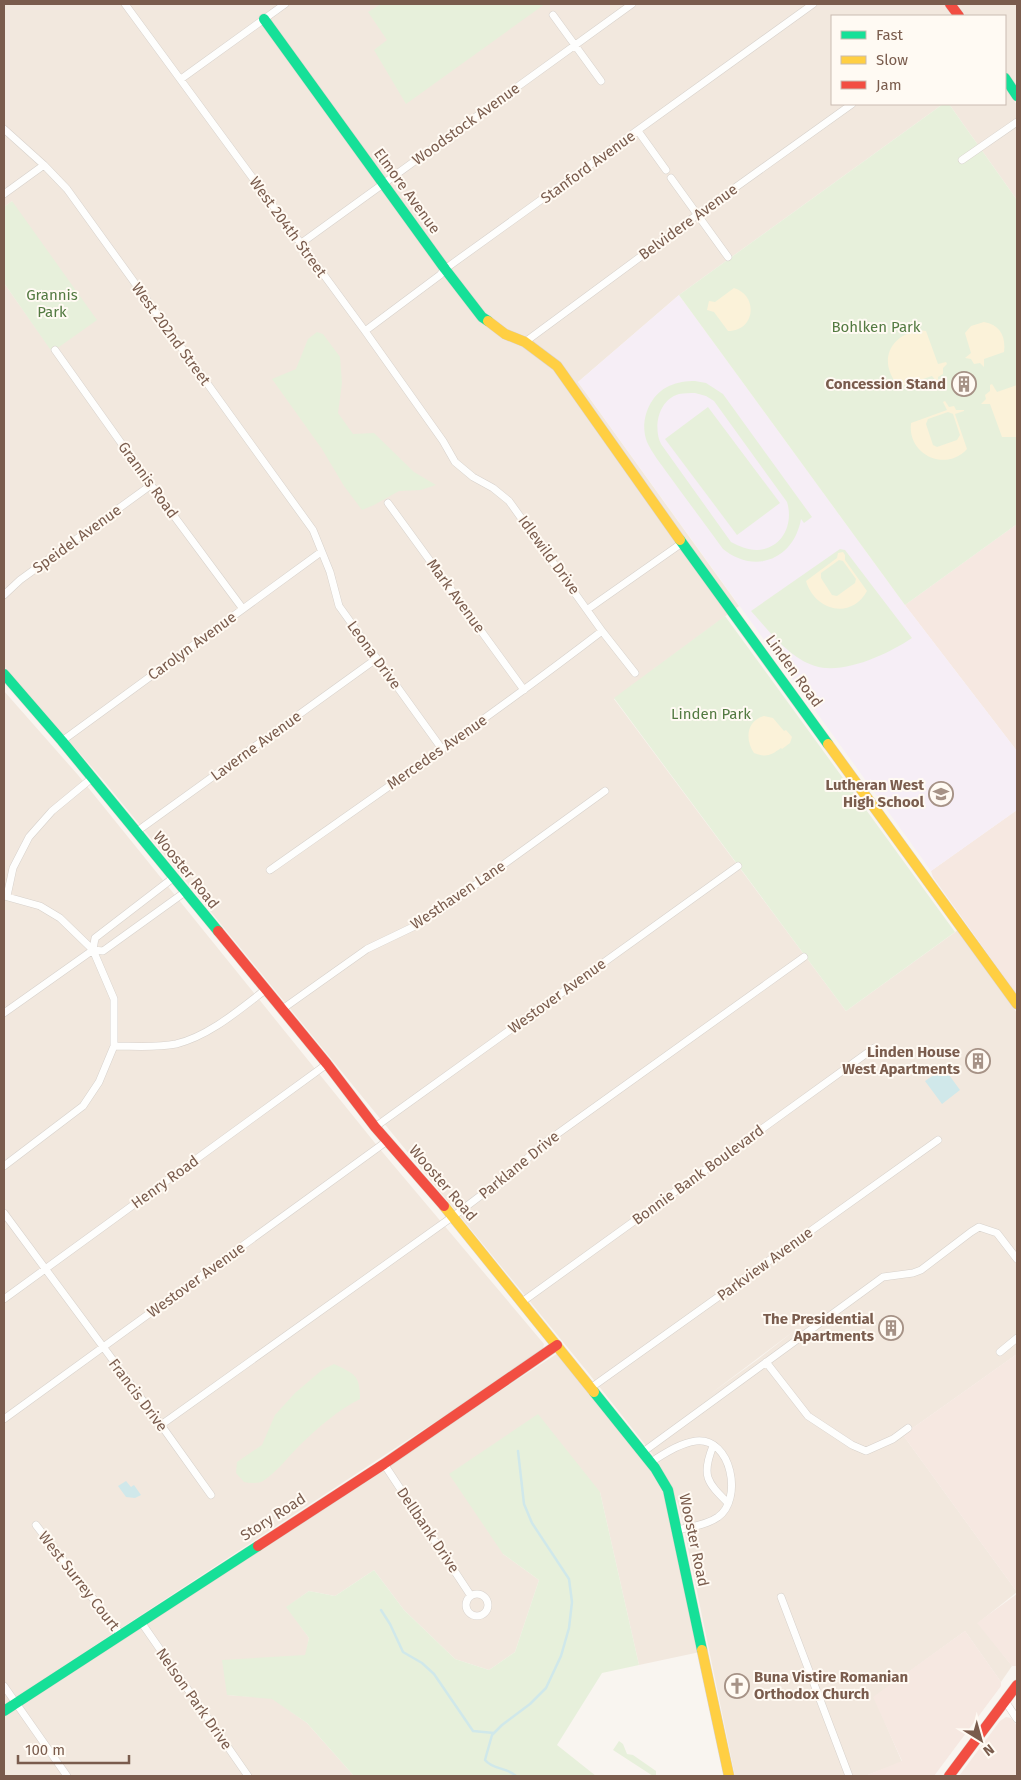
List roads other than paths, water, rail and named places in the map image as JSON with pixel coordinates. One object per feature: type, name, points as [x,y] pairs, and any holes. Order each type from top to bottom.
[{"type":"street","name":"West 204th Street","points":[[125,4],[365,331],[449,452]]},
{"type":"street","points":[[180,79],[285,4]]},
{"type":"street","name":"Woodstock Avenue","points":[[300,244],[632,4]]},
{"type":"street","name":"Stanford Avenue","points":[[365,331],[440,275],[445,269],[813,4]]},
{"type":"street","points":[[950,4],[959,15]]},
{"type":"street","points":[[553,15],[601,81]]},
{"type":"street","name":"Elmore Avenue","points":[[264,19],[482,318],[505,334],[525,342],[546,358]]},
{"type":"street","points":[[1006,80],[1017,96]]},
{"type":"street","name":"Belvidere Avenue","points":[[525,342],[697,214],[851,105]]},
{"type":"street","points":[[962,160],[1017,122]]},
{"type":"street","name":"West 202nd Street","points":[[4,129],[44,165],[67,189],[313,530],[321,552]]},
{"type":"street","points":[[638,131],[666,170]]},
{"type":"street","points":[[4,194],[44,165]]},
{"type":"street","points":[[672,178],[728,257]]},
{"type":"street","name":"Grannis Road","points":[[55,350],[151,485],[243,609]]},
{"type":"street","name":"Linden Road","points":[[546,358],[558,366],[682,543],[1017,1004]]},
{"type":"street","name":"Idlewild Drive","points":[[449,452],[455,462],[473,477],[509,500],[602,631],[635,673]]},
{"type":"street","name":"Speidel Avenue","points":[[4,595],[20,580],[151,485]]},
{"type":"street","name":"Mark Avenue","points":[[388,503],[524,690]]},
{"type":"street","points":[[588,609],[682,543]]},
{"type":"street","name":"Carolyn Avenue","points":[[62,741],[321,552]]},
{"type":"street","name":"Leona Drive","points":[[321,552],[330,572],[338,606],[442,749]]},
{"type":"street","name":"Mercedes Avenue","points":[[270,870],[524,690],[602,631]]},
{"type":"street","name":"Laverne Avenue","points":[[136,832],[376,659]]},
{"type":"street","name":"Wooster Road","points":[[4,674],[62,741],[327,1064],[375,1127],[453,1216],[592,1387],[650,1462],[668,1490],[729,1776]]},
{"type":"street","points":[[4,1166],[83,1106],[99,1082],[114,1046],[114,999],[93,950],[60,918],[40,906],[5,896],[13,868],[29,837],[52,811],[92,778]]},
{"type":"street","name":"Westhaven Lane","points":[[281,1010],[367,949],[415,926],[442,909],[605,791]]},
{"type":"street","name":"Westover Avenue","points":[[375,1127],[738,866]]},
{"type":"street","points":[[4,1012],[93,950],[95,938],[173,878]]},
{"type":"street","points":[[93,950],[103,952],[185,892]]},
{"type":"street","name":"Parklane Drive","points":[[161,1425],[453,1216],[506,1176],[546,1142],[804,957]]},
{"type":"street","points":[[114,1046],[176,1044],[215,1026],[265,990]]},
{"type":"street","name":"Bonnie Bank Boulevard","points":[[522,1302],[874,1048]]},
{"type":"street","name":"Henry Road","points":[[4,1299],[327,1064]]},
{"type":"street","name":"Parkview Avenue","points":[[592,1387],[938,1140]]},
{"type":"street","name":"Westover Avenue","points":[[4,1419],[387,1141]]},
{"type":"street","name":"Francis Drive","points":[[4,1213],[211,1495]]},
{"type":"street","points":[[643,1452],[883,1277],[913,1273],[921,1270],[979,1227],[998,1233],[1017,1259]]},
{"type":"street","points":[[1000,1352],[1017,1338]]},
{"type":"street","name":"Story Road","points":[[4,1711],[384,1464],[557,1345]]},
{"type":"street","points":[[766,1362],[808,1416],[852,1445],[866,1451],[894,1439],[908,1428]]},
{"type":"street","points":[[650,1462],[672,1450],[697,1441],[720,1450],[726,1459],[730,1471],[731,1493],[728,1503],[718,1517],[677,1530]]},
{"type":"street","points":[[713,1446],[706,1467],[706,1475],[712,1486],[728,1503]]},
{"type":"street","name":"Dellbank Drive","points":[[384,1464],[472,1596]]},
{"type":"street","name":"West Surrey Court","points":[[36,1525],[122,1636]]},
{"type":"street","points":[[780,1597],[849,1776]]},
{"type":"street","name":"Nelson Park Drive","points":[[140,1622],[248,1776]]},
{"type":"street","points":[[949,1776],[1017,1685]]},
{"type":"street","points":[[4,1686],[67,1776]]},
{"type":"street","points":[[1004,1701],[1017,1719]]},
{"type":"water","points":[[944,1068],[960,1090],[942,1104],[925,1081]]},
{"type":"water","points":[[126,1481],[131,1487],[134,1485],[141,1495],[135,1498],[126,1497],[118,1486]]},
{"type":"waterway","points":[[516,1776],[485,1760],[492,1735],[530,1704],[546,1688],[561,1656],[569,1628],[572,1602],[569,1579],[532,1523],[524,1504],[518,1451]]},
{"type":"waterway","points":[[381,1610],[403,1652],[422,1663],[434,1674],[473,1731],[494,1733]]},
{"type":"place","name":"Concession Stand","points":[[964,384]]},
{"type":"place","name":"Lutheran West High School","points":[[941,794]]},
{"type":"place","name":"Linden House West Apartments","points":[[978,1061]]},
{"type":"place","name":"The Presidential Apartments","points":[[891,1328]]},
{"type":"place","name":"Buna Vistire Romanian Orthodox Church","points":[[737,1686]]},
{"type":"park label","name":"Grannis Park","points":[[52,304]]},
{"type":"park label","name":"Bohlken Park","points":[[876,327]]},
{"type":"park label","name":"Linden Park","points":[[711,714]]}]
